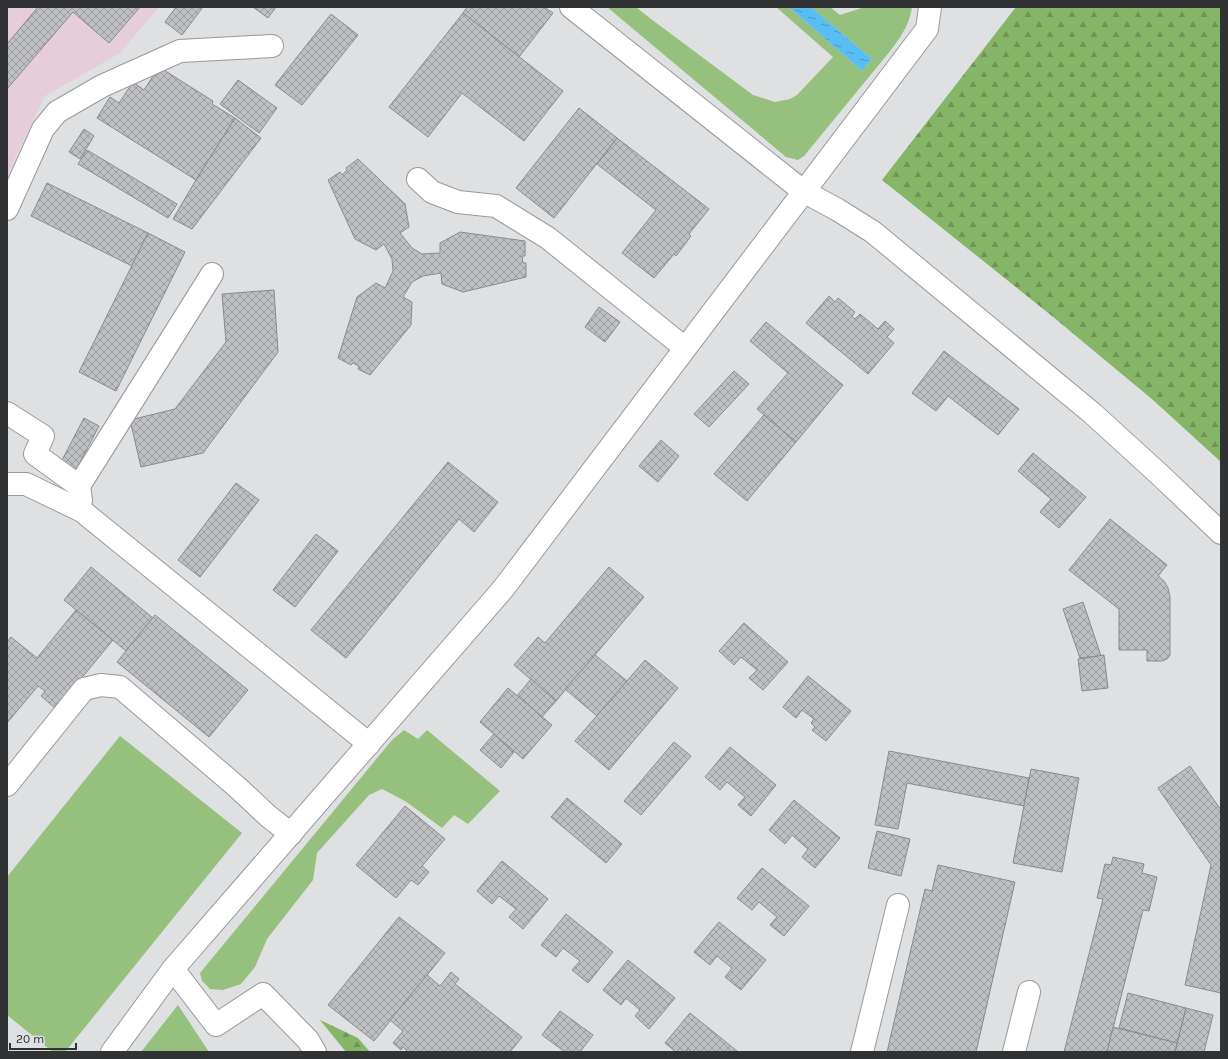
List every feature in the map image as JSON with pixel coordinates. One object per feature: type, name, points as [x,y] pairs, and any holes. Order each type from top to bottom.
[{"type":"street","points":[[571,7],[803,191],[838,210],[873,232],[1092,413],[1221,533]]},
{"type":"street","points":[[112,1052],[174,969],[503,589],[927,29],[930,7]]},
{"type":"street","points":[[7,209],[43,129],[57,112],[102,86],[180,51],[272,46]]},
{"type":"street","points":[[418,179],[432,192],[458,202],[496,206],[548,238],[685,348]]},
{"type":"street","points":[[82,511],[80,486],[212,274]]},
{"type":"street","points":[[7,412],[43,436],[35,454],[80,486]]},
{"type":"street","points":[[7,484],[26,484],[82,511],[369,744]]},
{"type":"street","points":[[7,785],[84,689],[101,685],[120,687],[237,787],[268,816],[291,834]]},
{"type":"street","points":[[862,1052],[898,904]]},
{"type":"street","points":[[174,969],[216,1025],[263,994],[308,1040],[315,1052]]},
{"type":"street","points":[[1014,1052],[1029,992]]},
{"type":"shaded area","points":[[7,7],[159,7],[120,53],[45,96],[7,175]]},
{"type":"green space","points":[[607,7],[636,7],[753,95],[775,102],[790,99],[797,95],[833,57],[776,7],[789,7],[862,71],[872,59],[811,7],[830,7],[840,15],[865,7],[912,7],[904,30],[891,50],[804,156],[798,160],[786,157]]},
{"type":"green space","points":[[1016,7],[1221,7],[1221,462],[1153,400],[1052,316],[882,180]]},
{"type":"green space","points":[[404,730],[418,739],[427,730],[500,791],[468,824],[454,815],[442,828],[405,801],[382,789],[369,795],[317,853],[313,880],[267,939],[255,967],[241,984],[223,990],[210,989],[202,981],[200,973],[392,740]]},
{"type":"green space","points":[[120,736],[242,833],[65,1052],[53,1052],[7,1015],[7,877]]},
{"type":"green space","points":[[178,1005],[209,1052],[141,1052]]},
{"type":"green space","points":[[320,1020],[358,1038],[370,1052],[346,1052]]},
{"type":"water","points":[[789,7],[811,7],[872,59],[862,71]]},
{"type":"building","points":[[38,7],[140,7],[109,43],[73,12],[7,89],[7,44]]},
{"type":"building","points":[[176,7],[203,7],[182,35],[165,22]]},
{"type":"building","points":[[253,7],[276,7],[268,18]]},
{"type":"building","points":[[467,7],[544,7],[553,13],[519,57],[463,13]]},
{"type":"building","points":[[463,13],[563,91],[524,141],[462,93],[428,137],[389,107]]},
{"type":"building","points":[[331,14],[358,35],[302,105],[275,85]]},
{"type":"building","points":[[159,67],[213,101],[212,104],[235,118],[196,180],[97,118],[110,97],[119,103],[133,82],[144,90]]},
{"type":"building","points":[[238,80],[277,108],[259,133],[220,104]]},
{"type":"building","points":[[579,108],[617,138],[554,218],[516,188]]},
{"type":"building","points":[[235,118],[261,138],[192,229],[173,219]]},
{"type":"building","points":[[84,129],[94,136],[80,159],[69,152]]},
{"type":"building","points":[[617,138],[709,209],[689,234],[691,236],[676,256],[674,254],[654,278],[622,253],[656,210],[597,164]]},
{"type":"building","points":[[87,150],[177,204],[168,218],[78,164]]},
{"type":"building","points":[[358,159],[405,204],[409,227],[400,233],[412,248],[422,254],[440,253],[440,243],[460,232],[525,241],[525,256],[522,256],[523,263],[526,263],[526,277],[463,292],[442,284],[441,273],[423,276],[412,282],[403,297],[412,302],[411,325],[370,375],[358,369],[359,366],[353,363],[351,365],[338,358],[357,297],[376,283],[385,288],[393,271],[392,259],[384,244],[376,250],[355,239],[328,180],[340,172],[342,175],[347,170],[346,168]]},
{"type":"building","points":[[47,183],[148,233],[132,266],[31,216]]},
{"type":"building","points":[[148,233],[185,252],[116,391],[79,372]]},
{"type":"building","points":[[274,290],[278,352],[203,453],[141,467],[130,420],[175,409],[226,342],[222,294]]},
{"type":"building","points":[[829,296],[835,302],[838,298],[855,312],[852,316],[855,319],[860,314],[878,329],[885,321],[894,329],[887,337],[894,343],[868,374],[806,323]]},
{"type":"building","points":[[599,307],[620,322],[605,342],[585,327]]},
{"type":"building","points":[[766,322],[843,385],[796,442],[757,409],[788,373],[750,341]]},
{"type":"building","points":[[944,351],[1019,409],[998,435],[948,396],[936,411],[912,393]]},
{"type":"building","points":[[734,371],[749,384],[709,427],[694,414]]},
{"type":"building","points":[[764,415],[796,442],[747,501],[714,474]]},
{"type":"building","points":[[84,418],[99,426],[76,470],[61,462]]},
{"type":"building","points":[[661,440],[679,456],[658,482],[639,466]]},
{"type":"building","points":[[1033,453],[1086,497],[1059,528],[1040,512],[1051,499],[1018,471]]},
{"type":"building","points":[[448,462],[498,502],[474,532],[459,519],[346,658],[311,630]]},
{"type":"building","points":[[236,483],[259,500],[200,577],[178,560]]},
{"type":"building","points":[[1110,519],[1167,565],[1158,576],[1164,581],[1168,588],[1170,597],[1170,655],[1167,659],[1162,661],[1147,661],[1147,650],[1119,650],[1119,609],[1069,570]]},
{"type":"building","points":[[316,534],[338,551],[295,607],[273,590]]},
{"type":"building","points":[[91,567],[153,618],[126,651],[64,600]]},
{"type":"building","points":[[609,567],[644,597],[556,701],[514,665],[538,637],[545,643]]},
{"type":"building","points":[[1083,602],[1101,656],[1080,658],[1063,609]]},
{"type":"building","points":[[76,610],[113,640],[56,709],[41,696],[45,691],[38,686],[7,723],[7,642],[11,637],[37,658]]},
{"type":"building","points":[[155,615],[248,690],[209,737],[117,662]]},
{"type":"building","points":[[744,623],[788,662],[763,690],[749,678],[757,670],[741,657],[734,665],[719,651]]},
{"type":"building","points":[[595,655],[627,681],[597,716],[565,689]]},
{"type":"building","points":[[1104,655],[1108,688],[1082,691],[1078,659]]},
{"type":"building","points":[[645,660],[678,688],[609,770],[575,741]]},
{"type":"building","points":[[808,676],[851,711],[826,741],[812,730],[815,727],[811,723],[814,719],[802,710],[796,718],[783,707]]},
{"type":"building","points":[[531,679],[556,701],[542,717],[517,696]]},
{"type":"building","points":[[508,688],[552,725],[523,759],[480,722]]},
{"type":"building","points":[[494,734],[514,752],[501,768],[480,750]]},
{"type":"building","points":[[674,742],[691,756],[641,815],[624,801]]},
{"type":"building","points":[[730,747],[776,785],[751,816],[738,805],[745,797],[727,782],[720,790],[705,777]]},
{"type":"building","points":[[889,751],[1029,778],[1024,806],[907,783],[898,829],[875,825]]},
{"type":"building","points":[[1190,766],[1221,810],[1221,993],[1185,985],[1211,865],[1158,788]]},
{"type":"building","points":[[1031,769],[1079,778],[1062,872],[1013,863]]},
{"type":"building","points":[[567,798],[622,844],[606,863],[551,817]]},
{"type":"building","points":[[794,800],[840,838],[815,868],[802,857],[808,849],[792,835],[785,844],[769,830]]},
{"type":"building","points":[[405,806],[445,839],[422,866],[429,872],[418,885],[411,880],[396,898],[356,865]]},
{"type":"building","points":[[877,831],[910,839],[901,876],[868,868]]},
{"type":"building","points":[[1113,857],[1144,864],[1142,873],[1157,877],[1149,911],[1143,910],[1107,1052],[1064,1052],[1103,899],[1097,898],[1105,864],[1111,865]]},
{"type":"building","points":[[502,861],[548,899],[523,929],[509,917],[516,909],[499,896],[492,904],[477,891]]},
{"type":"building","points":[[938,865],[1015,882],[976,1052],[887,1052],[925,889],[932,891]]},
{"type":"building","points":[[762,868],[809,906],[784,936],[770,925],[777,917],[759,902],[752,910],[737,898]]},
{"type":"building","points":[[566,914],[613,952],[588,983],[572,970],[580,961],[563,948],[556,957],[541,945]]},
{"type":"building","points":[[399,917],[445,953],[374,1041],[328,1005]]},
{"type":"building","points":[[719,922],[766,960],[741,990],[725,977],[732,968],[717,956],[710,965],[694,952]]},
{"type":"building","points":[[628,960],[675,998],[649,1029],[635,1016],[640,1010],[626,998],[621,1005],[603,990]]},
{"type":"building","points":[[451,972],[459,979],[455,984],[522,1037],[510,1052],[408,1052],[403,1047],[401,1050],[393,1043],[403,1031],[390,1020],[427,975],[440,986]]},
{"type":"building","points":[[1128,993],[1186,1008],[1177,1043],[1119,1028]]},
{"type":"building","points":[[1186,1008],[1213,1015],[1204,1052],[1175,1052]]},
{"type":"building","points":[[560,1011],[593,1035],[580,1052],[565,1052],[542,1035]]},
{"type":"building","points":[[690,1013],[737,1051],[692,1052],[688,1049],[686,1052],[676,1052],[665,1043]]},
{"type":"building","points":[[1113,1027],[1177,1043],[1175,1052],[1107,1052]]}]
